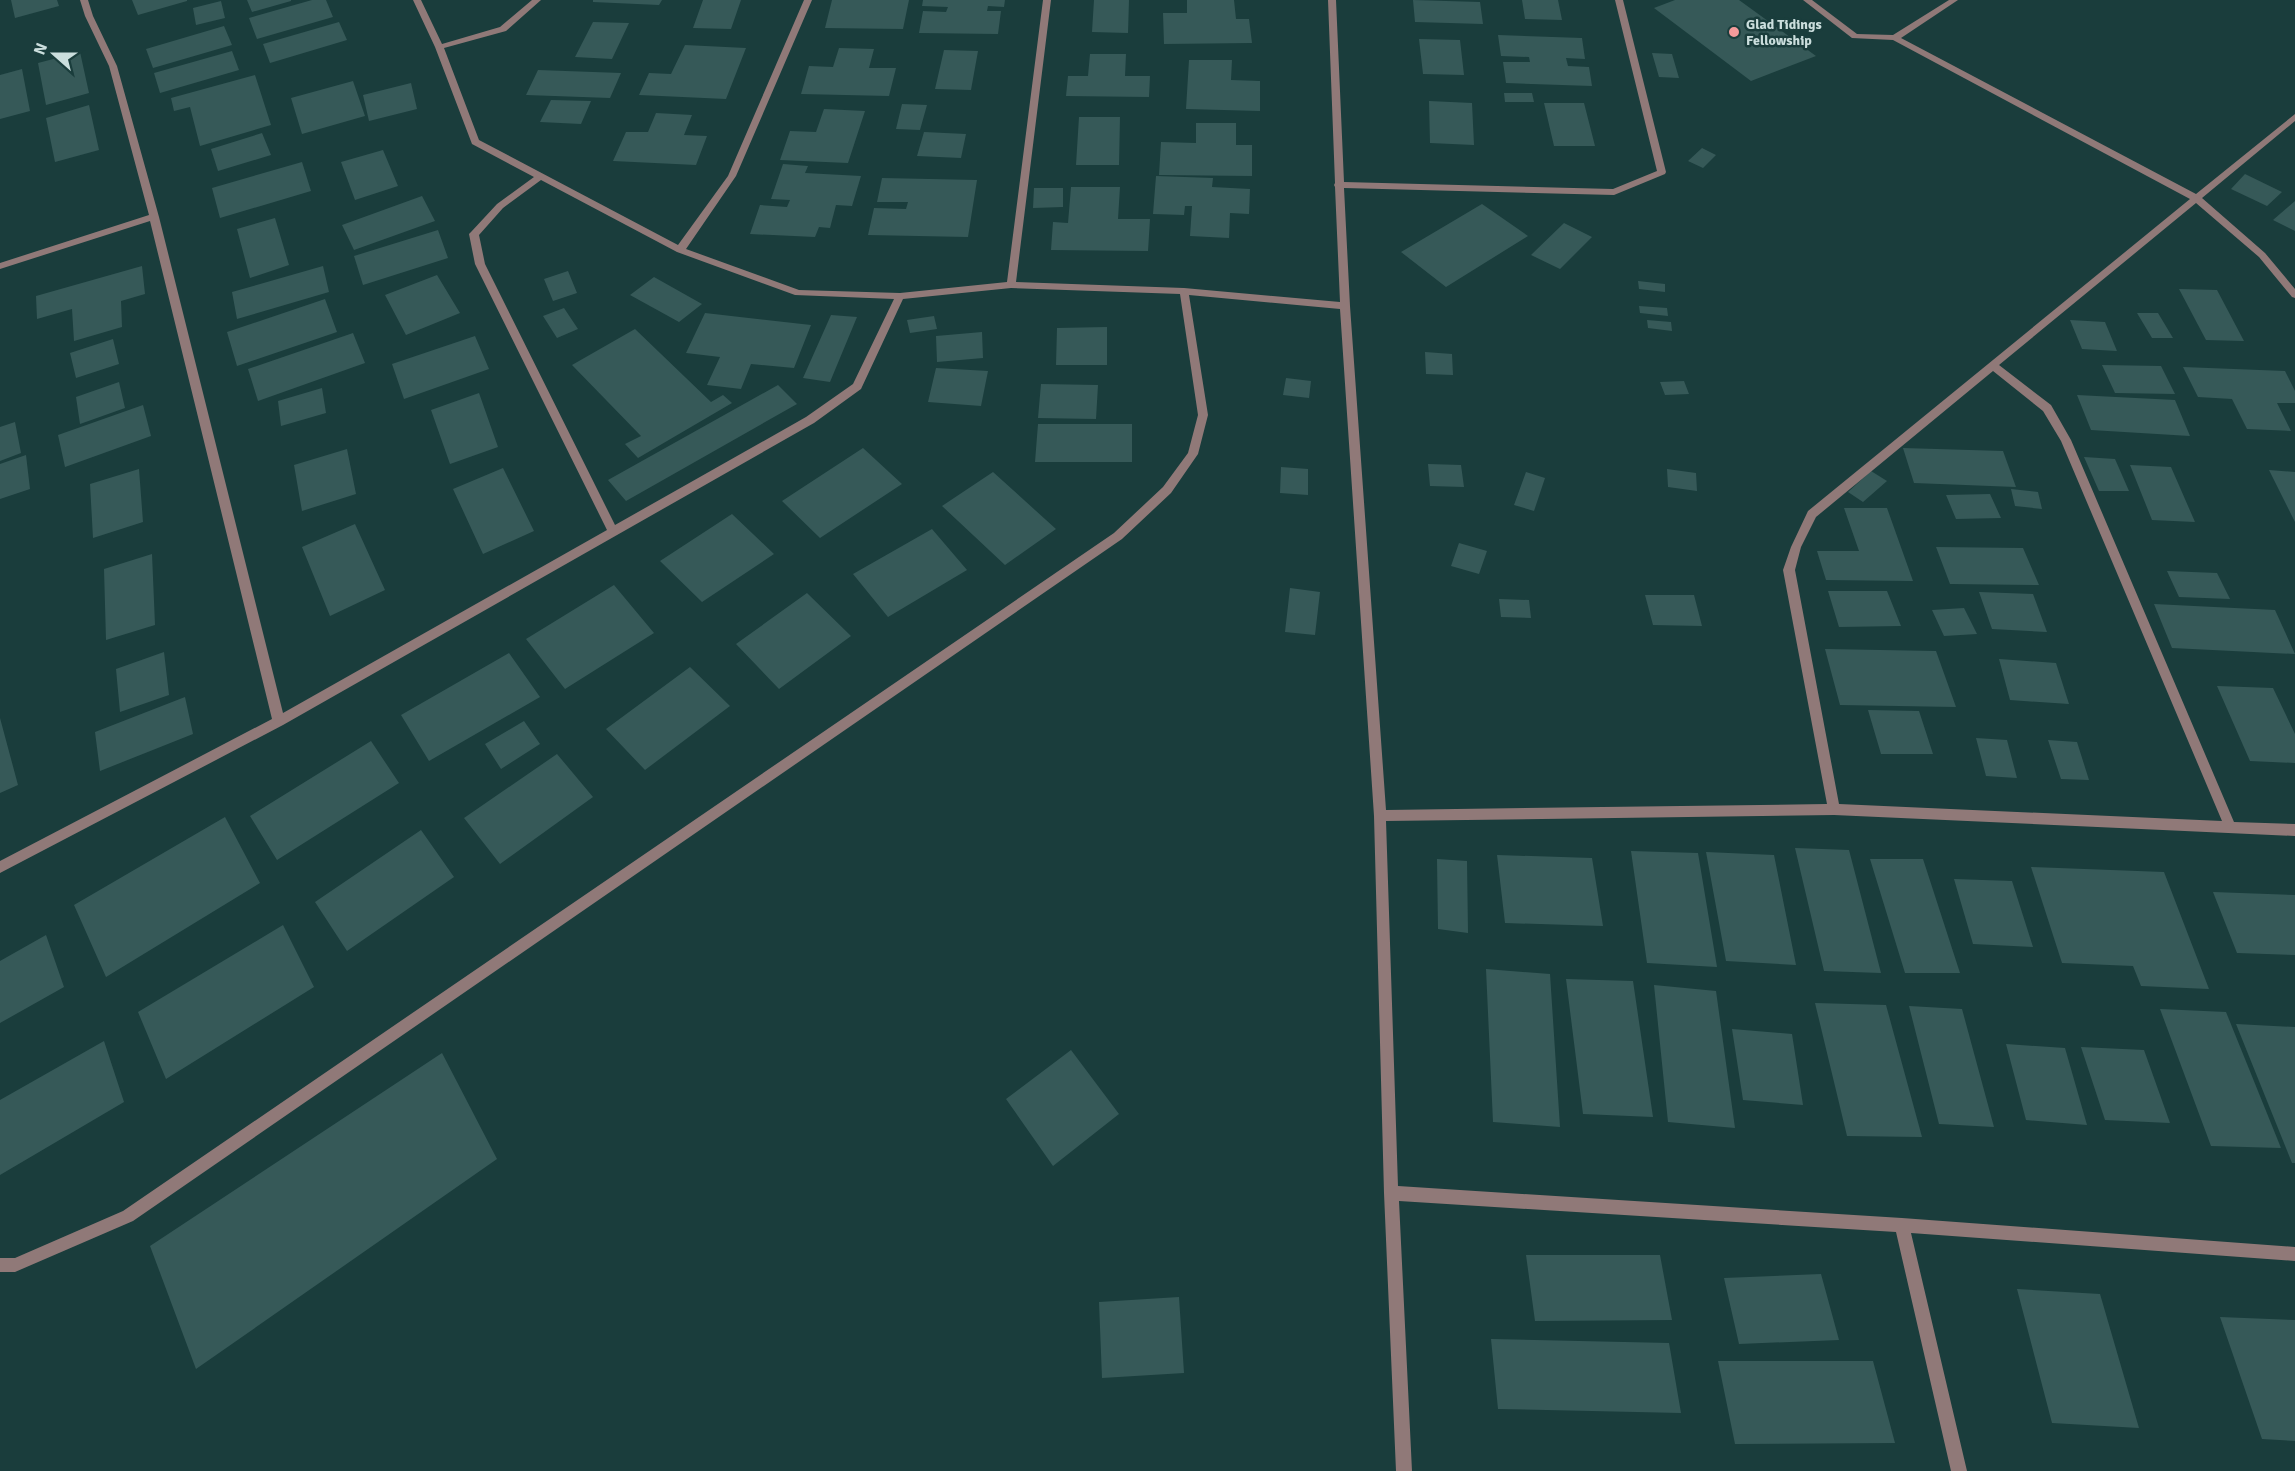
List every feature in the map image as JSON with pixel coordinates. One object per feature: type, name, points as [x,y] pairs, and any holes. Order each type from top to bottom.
[{"type":"street","points":[[84,0],[89,16],[113,66],[154,217],[279,721]]},
{"type":"street","points":[[417,0],[439,47],[475,142],[680,250],[798,293],[900,296],[1011,285],[1184,291],[1345,306]]},
{"type":"street","points":[[439,47],[503,29],[537,0]]},
{"type":"street","points":[[680,250],[732,176],[808,0]]},
{"type":"street","points":[[1011,285],[1047,0]]},
{"type":"street","points":[[1332,0],[1338,185],[1345,306],[1380,816],[1391,1193],[1404,1471]]},
{"type":"street","points":[[1338,185],[1614,192],[1662,172],[1619,0]]},
{"type":"street","points":[[1807,0],[1856,36],[1895,38],[2196,198],[2262,255],[2295,296]]},
{"type":"street","points":[[1895,38],[1954,0]]},
{"type":"street","points":[[1834,809],[1789,570],[1796,547],[1812,514],[2295,117]]},
{"type":"street","points":[[541,176],[500,206],[474,234],[480,264],[613,532]]},
{"type":"street","points":[[0,266],[154,217]]},
{"type":"street","points":[[0,1265],[15,1265],[128,1216],[1118,536],[1167,490],[1193,454],[1203,415],[1184,291]]},
{"type":"street","points":[[0,867],[279,721],[810,420],[857,386],[900,296]]},
{"type":"street","points":[[1992,365],[2047,408],[2066,440],[2230,826]]},
{"type":"street","points":[[1380,816],[1834,809],[2295,830]]},
{"type":"street","points":[[1391,1193],[1902,1224],[2295,1254]]},
{"type":"street","points":[[1902,1224],[1959,1471]]},
{"type":"building","points":[[11,0],[57,0],[59,6],[15,18]]},
{"type":"building","points":[[132,0],[187,0],[187,1],[138,15]]},
{"type":"building","points":[[247,0],[291,0],[291,1],[252,12]]},
{"type":"building","points":[[312,0],[326,0],[333,17],[257,39],[249,18]]},
{"type":"building","points":[[593,0],[662,0],[659,5],[593,2]]},
{"type":"building","points":[[703,0],[741,0],[731,29],[693,28]]},
{"type":"building","points":[[832,0],[909,0],[903,29],[825,28]]},
{"type":"building","points":[[923,0],[1005,0],[1004,7],[988,6],[987,11],[1001,11],[998,34],[919,33],[923,11],[946,12],[948,7],[922,6]]},
{"type":"building","points":[[1094,0],[1129,0],[1128,33],[1092,32]]},
{"type":"building","points":[[1187,0],[1234,0],[1236,19],[1249,19],[1252,43],[1164,44],[1163,13],[1187,13]]},
{"type":"building","points":[[1413,0],[1480,2],[1483,24],[1415,22]]},
{"type":"building","points":[[1522,0],[1558,0],[1562,20],[1525,19]]},
{"type":"building","name":"Glad Tidings Fellowship","points":[[1675,0],[1739,0],[1816,56],[1751,81],[1654,8]]},
{"type":"building","points":[[221,1],[225,18],[196,25],[193,8]]},
{"type":"building","points":[[339,22],[347,40],[270,63],[263,44]]},
{"type":"building","points":[[593,22],[629,23],[612,59],[575,57]]},
{"type":"building","points":[[224,26],[232,45],[153,68],[146,49]]},
{"type":"building","points":[[1498,35],[1582,38],[1585,59],[1566,58],[1568,66],[1589,67],[1592,86],[1506,83],[1503,62],[1530,62],[1529,57],[1501,56]]},
{"type":"building","points":[[1419,39],[1460,40],[1464,75],[1423,74]]},
{"type":"building","points":[[685,45],[746,48],[726,99],[639,95],[649,73],[671,74]]},
{"type":"building","points":[[839,48],[874,49],[869,68],[896,68],[889,96],[801,94],[809,66],[833,67]]},
{"type":"building","points":[[944,50],[978,51],[971,90],[935,89]]},
{"type":"building","points":[[232,51],[239,70],[160,93],[154,73]]},
{"type":"building","points":[[80,52],[89,93],[46,105],[38,63]]},
{"type":"building","points":[[1652,53],[1672,54],[1679,78],[1659,77]]},
{"type":"building","points":[[1090,54],[1126,54],[1125,76],[1150,76],[1149,97],[1066,96],[1068,76],[1088,76]]},
{"type":"building","points":[[1189,60],[1232,60],[1231,80],[1260,81],[1260,111],[1186,109]]},
{"type":"building","points":[[22,69],[30,111],[0,119],[0,75]]},
{"type":"building","points":[[538,70],[621,73],[610,98],[526,95]]},
{"type":"building","points":[[255,75],[271,125],[200,146],[190,107],[174,111],[171,98]]},
{"type":"building","points":[[353,81],[365,116],[302,134],[291,98]]},
{"type":"building","points":[[411,83],[417,109],[369,121],[363,95]]},
{"type":"building","points":[[1504,93],[1532,93],[1534,102],[1505,102]]},
{"type":"building","points":[[551,100],[591,101],[581,124],[540,122]]},
{"type":"building","points":[[1429,101],[1472,103],[1474,145],[1430,143]]},
{"type":"building","points":[[1544,103],[1584,103],[1595,146],[1554,146]]},
{"type":"building","points":[[902,104],[927,105],[920,130],[896,129]]},
{"type":"building","points":[[89,105],[99,150],[55,162],[46,118]]},
{"type":"building","points":[[824,109],[865,111],[848,163],[780,160],[790,131],[816,132]]},
{"type":"building","points":[[656,113],[692,115],[684,135],[707,136],[696,165],[613,161],[626,132],[648,132]]},
{"type":"building","points":[[1079,117],[1120,117],[1119,165],[1076,165]]},
{"type":"building","points":[[1196,123],[1236,123],[1236,145],[1252,145],[1252,176],[1159,175],[1161,142],[1196,143]]},
{"type":"building","points":[[924,132],[966,134],[961,158],[917,156]]},
{"type":"building","points":[[262,133],[271,155],[218,171],[211,149]]},
{"type":"building","points":[[1702,148],[1716,155],[1703,168],[1688,161]]},
{"type":"building","points":[[383,150],[398,186],[355,200],[341,162]]},
{"type":"building","points":[[302,162],[311,191],[220,218],[212,188]]},
{"type":"building","points":[[783,164],[808,166],[805,173],[861,176],[852,206],[836,205],[830,228],[819,227],[815,237],[750,234],[760,205],[787,207],[790,200],[771,199]]},
{"type":"building","points":[[2245,174],[2282,192],[2267,206],[2231,189]]},
{"type":"building","points":[[1156,176],[1213,178],[1212,187],[1250,189],[1249,214],[1230,213],[1229,238],[1190,236],[1192,206],[1185,206],[1184,215],[1153,214]]},
{"type":"building","points":[[882,178],[977,180],[968,237],[868,235],[874,208],[906,209],[908,202],[877,202]]},
{"type":"building","points":[[1071,187],[1120,187],[1118,219],[1150,219],[1148,251],[1051,250],[1053,222],[1068,223]]},
{"type":"building","points":[[1034,188],[1063,188],[1063,207],[1033,208]]},
{"type":"building","points":[[422,196],[435,221],[354,250],[342,225]]},
{"type":"building","points":[[2295,201],[2295,231],[2273,220]]},
{"type":"building","points":[[1482,204],[1528,236],[1446,287],[1401,252]]},
{"type":"building","points":[[275,218],[289,265],[250,278],[237,229]]},
{"type":"building","points":[[1564,223],[1592,237],[1560,269],[1531,255]]},
{"type":"building","points":[[438,230],[448,258],[363,285],[354,256]]},
{"type":"building","points":[[142,266],[145,294],[121,301],[122,327],[74,341],[72,309],[37,319],[36,296]]},
{"type":"building","points":[[323,266],[329,292],[237,319],[232,292]]},
{"type":"building","points":[[568,271],[577,293],[553,301],[544,279]]},
{"type":"building","points":[[437,275],[460,313],[406,335],[385,295]]},
{"type":"building","points":[[654,277],[702,304],[679,322],[630,295]]},
{"type":"building","points":[[1638,281],[1665,284],[1665,292],[1639,289]]},
{"type":"building","points":[[2179,289],[2217,290],[2244,341],[2206,340]]},
{"type":"building","points":[[325,299],[337,332],[237,366],[227,332]]},
{"type":"building","points":[[1639,306],[1667,308],[1668,316],[1640,313]]},
{"type":"building","points":[[564,308],[578,329],[557,338],[543,316]]},
{"type":"building","points":[[705,313],[811,325],[794,368],[751,364],[741,389],[707,385],[720,357],[686,353]]},
{"type":"building","points":[[2137,313],[2158,313],[2173,338],[2152,338]]},
{"type":"building","points":[[831,315],[857,317],[830,382],[803,378]]},
{"type":"building","points":[[934,316],[937,329],[910,333],[907,320]]},
{"type":"building","points":[[1647,320],[1671,322],[1672,331],[1648,328]]},
{"type":"building","points":[[2070,320],[2105,322],[2117,351],[2082,349]]},
{"type":"building","points":[[1107,327],[1107,365],[1056,365],[1057,328]]},
{"type":"building","points":[[635,329],[711,402],[723,395],[732,403],[638,458],[625,444],[641,436],[572,365]]},
{"type":"building","points":[[982,332],[983,358],[937,362],[936,336]]},
{"type":"building","points":[[353,333],[365,363],[258,401],[248,369]]},
{"type":"building","points":[[475,336],[489,369],[404,399],[392,364]]},
{"type":"building","points":[[113,339],[119,364],[76,378],[70,353]]},
{"type":"building","points":[[1425,352],[1452,354],[1453,375],[1426,374]]},
{"type":"building","points":[[2102,365],[2161,366],[2175,394],[2115,393]]},
{"type":"building","points":[[2183,367],[2285,371],[2295,391],[2295,403],[2277,403],[2291,431],[2247,429],[2232,399],[2198,397]]},
{"type":"building","points":[[936,368],[988,371],[981,406],[928,402]]},
{"type":"building","points":[[1286,378],[1311,381],[1309,398],[1283,395]]},
{"type":"building","points":[[1684,381],[1689,394],[1665,395],[1660,382]]},
{"type":"building","points":[[119,382],[125,408],[80,424],[76,397]]},
{"type":"building","points":[[1041,384],[1098,385],[1096,419],[1038,418]]},
{"type":"building","points":[[778,385],[797,404],[626,501],[608,480]]},
{"type":"building","points":[[322,388],[326,413],[281,426],[278,401]]},
{"type":"building","points":[[479,393],[498,447],[450,464],[431,410]]},
{"type":"building","points":[[2077,395],[2175,400],[2190,436],[2091,430]]},
{"type":"building","points":[[143,405],[151,436],[65,467],[58,435]]},
{"type":"building","points":[[15,422],[21,453],[0,461],[0,427]]},
{"type":"building","points":[[1038,424],[1132,424],[1132,462],[1035,462]]},
{"type":"building","points":[[863,448],[902,484],[820,538],[782,501]]},
{"type":"building","points":[[1903,448],[2003,451],[2016,487],[1914,483]]},
{"type":"building","points":[[347,449],[356,494],[302,511],[294,465]]},
{"type":"building","points":[[26,455],[30,489],[0,499],[0,464]]},
{"type":"building","points":[[2084,457],[2115,459],[2129,491],[2099,491]]},
{"type":"building","points":[[1428,464],[1461,465],[1464,487],[1430,486]]},
{"type":"building","points":[[2130,465],[2171,467],[2195,522],[2152,520]]},
{"type":"building","points":[[1281,467],[1308,469],[1308,495],[1280,493]]},
{"type":"building","points":[[503,468],[534,531],[483,554],[453,489]]},
{"type":"building","points":[[139,469],[143,522],[93,538],[90,484]]},
{"type":"building","points":[[1667,469],[1696,473],[1697,491],[1668,487]]},
{"type":"building","points":[[2269,470],[2295,472],[2295,522]]},
{"type":"building","points":[[1871,471],[1887,481],[1863,502],[1848,492]]},
{"type":"building","points":[[993,472],[1056,529],[1005,565],[942,506]]},
{"type":"building","points":[[1526,472],[1545,478],[1534,511],[1514,505]]},
{"type":"building","points":[[2011,489],[2038,492],[2042,509],[2015,506]]},
{"type":"building","points":[[1990,494],[2001,518],[1956,519],[1946,495]]},
{"type":"building","points":[[1844,508],[1887,508],[1913,581],[1826,580],[1817,551],[1859,551]]},
{"type":"building","points":[[732,514],[774,554],[702,602],[660,561]]},
{"type":"building","points":[[355,524],[385,590],[330,616],[302,547]]},
{"type":"building","points":[[932,529],[967,570],[888,617],[853,574]]},
{"type":"building","points":[[1459,543],[1487,551],[1479,574],[1451,566]]},
{"type":"building","points":[[1936,547],[2023,548],[2039,585],[1950,584]]},
{"type":"building","points":[[152,554],[155,625],[106,640],[104,569]]},
{"type":"building","points":[[2167,571],[2217,573],[2230,599],[2179,597]]},
{"type":"building","points":[[614,585],[654,633],[565,689],[526,639]]},
{"type":"building","points":[[1290,588],[1320,592],[1315,635],[1285,632]]},
{"type":"building","points":[[1828,591],[1887,591],[1901,626],[1839,627]]},
{"type":"building","points":[[1979,592],[2033,594],[2047,632],[1992,629]]},
{"type":"building","points":[[807,593],[851,636],[779,689],[736,644]]},
{"type":"building","points":[[1645,595],[1694,595],[1702,626],[1653,625]]},
{"type":"building","points":[[1499,599],[1529,600],[1531,618],[1501,617]]},
{"type":"building","points":[[2154,604],[2275,610],[2295,654],[2172,648]]},
{"type":"building","points":[[1964,608],[1977,634],[1944,636],[1932,610]]},
{"type":"building","points":[[1825,649],[1936,651],[1956,707],[1840,705]]},
{"type":"building","points":[[164,652],[169,695],[120,712],[116,669]]},
{"type":"building","points":[[509,653],[540,697],[429,761],[401,715]]},
{"type":"building","points":[[1999,659],[2056,663],[2069,704],[2010,700]]},
{"type":"building","points":[[690,667],[730,706],[645,770],[606,729]]},
{"type":"building","points":[[2217,686],[2273,688],[2295,734],[2295,763],[2250,761]]},
{"type":"building","points":[[185,697],[193,734],[100,771],[95,732]]},
{"type":"building","points":[[1868,710],[1919,711],[1933,754],[1881,754]]},
{"type":"building","points":[[0,718],[18,785],[0,793]]},
{"type":"building","points":[[524,721],[540,744],[501,769],[485,744]]},
{"type":"building","points":[[1976,738],[2007,740],[2017,778],[1986,776]]},
{"type":"building","points":[[2048,740],[2077,742],[2089,780],[2061,779]]},
{"type":"building","points":[[371,741],[399,783],[277,860],[250,816]]},
{"type":"building","points":[[557,754],[593,797],[500,864],[464,818]]},
{"type":"building","points":[[225,817],[260,883],[106,977],[74,905]]},
{"type":"building","points":[[421,830],[454,877],[347,951],[315,902]]},
{"type":"building","points":[[1795,848],[1849,850],[1881,973],[1824,971]]},
{"type":"building","points":[[1631,851],[1698,853],[1717,967],[1647,963]]},
{"type":"building","points":[[1706,852],[1774,855],[1796,965],[1726,961]]},
{"type":"building","points":[[1497,855],[1592,858],[1603,926],[1505,923]]},
{"type":"building","points":[[1437,859],[1467,861],[1468,933],[1438,929]]},
{"type":"building","points":[[1870,859],[1923,859],[1960,973],[1905,973]]},
{"type":"building","points":[[2031,867],[2164,872],[2209,989],[2141,986],[2133,966],[2062,963]]},
{"type":"building","points":[[1954,879],[2012,881],[2033,947],[1973,944]]},
{"type":"building","points":[[2213,892],[2295,895],[2295,955],[2237,953]]},
{"type":"building","points":[[283,925],[314,987],[166,1079],[138,1012]]},
{"type":"building","points":[[46,935],[64,987],[0,1023],[0,961]]},
{"type":"building","points":[[1486,969],[1550,974],[1560,1127],[1493,1122]]},
{"type":"building","points":[[1566,979],[1633,981],[1653,1117],[1583,1114]]},
{"type":"building","points":[[1654,985],[1716,991],[1735,1128],[1668,1122]]},
{"type":"building","points":[[1815,1003],[1886,1005],[1922,1137],[1847,1136]]},
{"type":"building","points":[[1909,1006],[1962,1009],[1994,1127],[1939,1124]]},
{"type":"building","points":[[2160,1009],[2226,1012],[2281,1148],[2211,1146]]},
{"type":"building","points":[[2236,1024],[2295,1027],[2295,1163],[2292,1163]]},
{"type":"building","points":[[1732,1029],[1792,1034],[1803,1105],[1743,1100]]},
{"type":"building","points":[[104,1041],[124,1102],[0,1175],[0,1100]]},
{"type":"building","points":[[2006,1044],[2065,1048],[2087,1125],[2026,1120]]},
{"type":"building","points":[[2081,1047],[2144,1050],[2170,1123],[2105,1120]]},
{"type":"building","points":[[1071,1050],[1119,1114],[1053,1166],[1006,1099]]},
{"type":"building","points":[[442,1053],[497,1159],[196,1369],[150,1246]]},
{"type":"building","points":[[1526,1255],[1660,1255],[1672,1320],[1535,1321]]},
{"type":"building","points":[[1821,1274],[1839,1340],[1739,1344],[1724,1278]]},
{"type":"building","points":[[2017,1289],[2100,1294],[2139,1428],[2052,1423]]},
{"type":"building","points":[[1179,1297],[1184,1373],[1102,1378],[1099,1302]]},
{"type":"building","points":[[2220,1317],[2295,1320],[2295,1441],[2262,1439]]},
{"type":"building","points":[[1491,1339],[1669,1343],[1681,1413],[1498,1409]]},
{"type":"building","points":[[1718,1361],[1873,1361],[1895,1443],[1735,1444]]},
{"type":"place","name":"Glad Tidings Fellowship","points":[[1734,32]]}]
